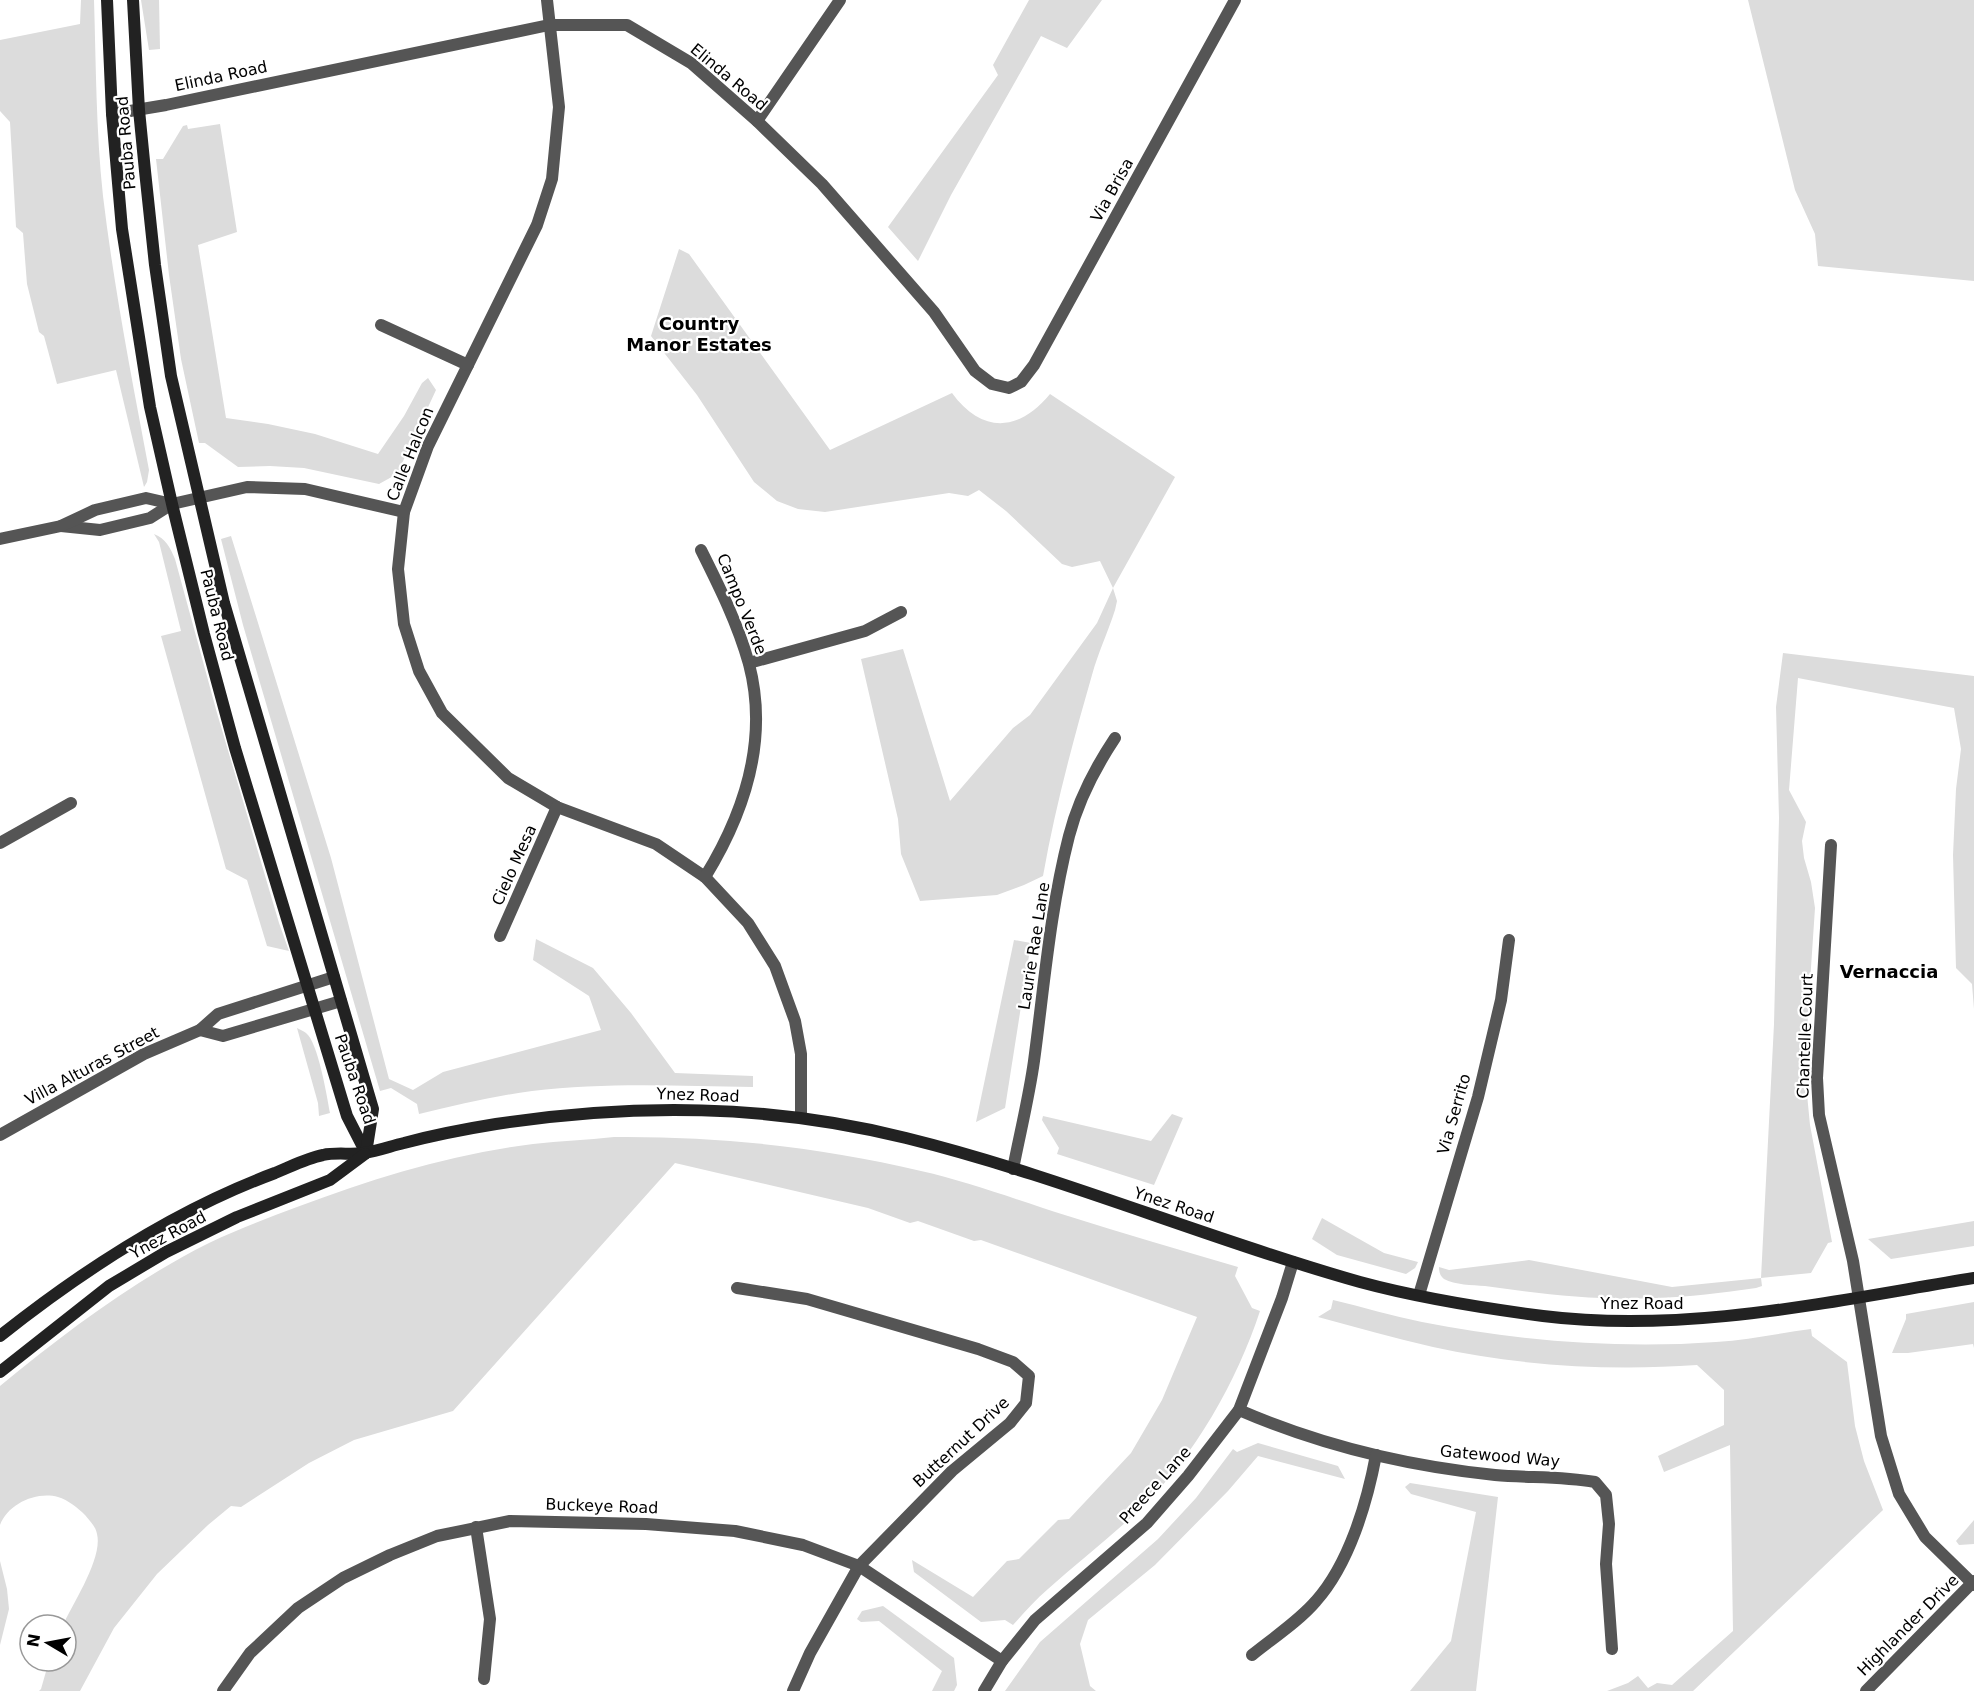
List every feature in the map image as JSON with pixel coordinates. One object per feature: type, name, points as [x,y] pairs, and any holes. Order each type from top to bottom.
[{"type":"main road","name":"Pauba Road","points":[[107,0],[112,114],[122,229],[150,407],[204,634],[232,737],[347,1116],[366,1153]]},
{"type":"main road","name":"Pauba Road","points":[[133,0],[139,110],[155,265],[171,376],[224,603],[373,1108],[366,1153]]},
{"type":"main road","name":"Ynez Road","points":[[0,1336],[110,1257],[185,1213],[254,1180],[322,1155],[366,1153],[491,1125],[629,1110],[695,1109],[801,1116],[906,1138],[1013,1169],[1293,1262],[1365,1283],[1480,1307],[1549,1317],[1620,1322],[1702,1319],[1974,1278]]},
{"type":"main road","name":"Ynez Road","points":[[0,1372],[109,1286],[166,1252],[237,1217],[330,1180],[366,1153]]},
{"type":"street","name":"Calle Halcon","points":[[548,0],[559,107],[552,179],[537,225],[429,446],[404,512],[398,569],[404,624],[419,671],[442,713],[508,778],[557,807],[656,844],[705,877],[748,923],[776,966],[795,1021],[801,1054],[801,1116]]},
{"type":"street","points":[[757,121],[840,0]]},
{"type":"street","name":"Via Brisa","points":[[1009,388],[1021,382],[1034,365],[1235,0]]},
{"type":"street","name":"Elinda Road","points":[[112,114],[549,25],[627,25],[692,63],[757,121],[822,184],[875,243],[934,312],[975,371],[992,384],[1009,388]]},
{"type":"street","points":[[381,325],[468,365]]},
{"type":"street","points":[[61,526],[100,530],[150,518],[172,504],[247,487],[305,489],[404,512]]},
{"type":"street","points":[[0,539],[61,526],[95,510],[146,498],[172,504]]},
{"type":"street","name":"Campo Verde","points":[[701,550],[725,598],[749,663],[757,724],[751,772],[741,810],[705,877]]},
{"type":"street","points":[[749,663],[865,631],[901,612]]},
{"type":"street","name":"Laurie Rae Lane","points":[[1013,1169],[1033,1065],[1053,921],[1069,836],[1087,787],[1115,738]]},
{"type":"street","points":[[0,843],[71,803]]},
{"type":"street","name":"Cielo Mesa","points":[[501,936],[557,807]]},
{"type":"street","name":"Chantelle Court","points":[[1832,845],[1817,1077],[1819,1115],[1839,1193],[1859,1297],[1881,1436],[1899,1494],[1925,1537],[1973,1583]]},
{"type":"street","name":"Via Serrito","points":[[1419,1295],[1478,1097],[1501,1000],[1509,940]]},
{"type":"street","name":"Villa Alturas Street","points":[[0,1135],[144,1054],[200,1030],[218,1014],[334,977]]},
{"type":"street","points":[[200,1030],[223,1036],[341,1001]]},
{"type":"street","name":"Preece Lane","points":[[984,1691],[1002,1661],[1035,1620],[1147,1523],[1188,1476],[1239,1410],[1282,1298],[1293,1262]]},
{"type":"street","name":"Butternut Drive","points":[[737,1288],[807,1299],[966,1346],[1012,1362],[1029,1377],[1026,1403],[1010,1423],[952,1471],[859,1566],[810,1653],[793,1691]]},
{"type":"street","name":"Gatewood Way","points":[[1239,1410],[1296,1433],[1376,1455],[1467,1472],[1595,1482],[1606,1495],[1609,1524],[1606,1564],[1612,1649]]},
{"type":"street","points":[[1252,1654],[1317,1600],[1338,1568],[1358,1526],[1376,1455]]},
{"type":"street","name":"Buckeye Road","points":[[223,1691],[250,1653],[298,1608],[343,1578],[390,1555],[437,1536],[510,1521],[646,1524],[735,1531],[803,1545],[859,1566],[1002,1661]]},
{"type":"street","points":[[476,1527],[490,1619],[484,1679]]},
{"type":"street","name":"Highlander Drive","points":[[1866,1691],[1973,1583]]},
{"type":"shaded area","points":[[81,0],[94,0],[103,196],[118,299],[149,470],[144,487],[116,370],[57,384],[44,336],[39,332],[27,284],[23,233],[16,227],[10,122],[0,111],[0,40],[80,24]]},
{"type":"shaded area","points":[[141,0],[159,0],[160,49],[149,50]]},
{"type":"shaded area","points":[[1029,0],[1102,0],[1067,48],[1041,36],[951,195],[918,261],[888,227],[998,75],[993,65]]},
{"type":"shaded area","points":[[1748,0],[1974,0],[1974,281],[1818,266],[1815,234],[1795,190]]},
{"type":"shaded area","points":[[220,124],[237,232],[198,245],[226,418],[315,434],[378,454],[404,416],[422,383],[428,378],[436,390],[397,474],[379,484],[304,468],[238,467],[205,443],[199,443],[181,359],[156,159],[163,159],[183,126],[187,125],[188,129]]},
{"type":"shaded area","points":[[679,249],[689,254],[830,450],[952,393],[976,416],[1001,423],[1026,416],[1050,394],[1175,477],[1113,588],[1100,561],[1072,567],[1062,564],[1006,511],[979,490],[968,496],[949,493],[825,512],[798,509],[777,501],[754,482],[697,395],[651,336]]},
{"type":"shaded area","points":[[154,534],[162,538],[175,559],[217,713],[289,951],[267,946],[247,880],[226,869],[161,636],[181,631],[159,542]]},
{"type":"shaded area","points":[[231,536],[331,858],[389,1079],[413,1090],[443,1072],[601,1030],[589,996],[533,960],[536,939],[593,968],[631,1013],[675,1073],[753,1076],[753,1087],[642,1085],[559,1088],[504,1095],[419,1114],[417,1104],[391,1088],[380,1091],[243,625],[221,539]]},
{"type":"shaded area","points":[[1113,588],[1117,601],[1115,610],[1094,667],[1078,725],[1043,876],[997,895],[920,901],[901,854],[898,819],[861,659],[903,649],[950,801],[1013,728],[1030,715],[1097,623]]},
{"type":"shaded area","points":[[1783,653],[1974,676],[1974,1009],[1972,984],[1956,968],[1953,855],[1956,789],[1961,749],[1954,708],[1798,678],[1789,790],[1806,822],[1802,841],[1815,908],[1806,1084],[1810,1125],[1832,1242],[1828,1243],[1811,1273],[1761,1278],[1774,1024],[1779,818],[1776,707]]},
{"type":"shaded area","points":[[1014,940],[1031,943],[1005,1108],[976,1122]]},
{"type":"shaded area","points":[[297,1028],[306,1033],[314,1047],[330,1113],[319,1116],[318,1103]]},
{"type":"shaded area","points":[[1172,1114],[1183,1118],[1154,1185],[1057,1154],[1059,1148],[1042,1120],[1043,1116],[1151,1141]]},
{"type":"shaded area","points":[[614,1137],[730,1141],[845,1155],[939,1175],[1238,1267],[1235,1276],[1252,1308],[1260,1311],[1239,1364],[1212,1417],[1179,1466],[1160,1488],[1130,1519],[1043,1593],[1013,1625],[1005,1620],[981,1622],[914,1572],[912,1560],[973,1597],[1007,1561],[1019,1559],[1058,1520],[1069,1519],[1131,1453],[1162,1400],[1197,1317],[981,1240],[974,1241],[918,1221],[910,1223],[868,1208],[675,1163],[453,1411],[354,1440],[309,1463],[241,1507],[231,1506],[157,1574],[114,1628],[80,1691],[39,1691],[46,1673],[78,1673],[78,1613],[69,1613],[92,1568],[98,1544],[97,1534],[91,1522],[76,1507],[62,1498],[50,1496],[32,1498],[16,1505],[0,1525],[0,1386],[75,1327],[127,1291],[181,1258],[242,1228],[355,1186],[414,1168],[473,1154],[533,1144]]},
{"type":"shaded area","points":[[1322,1218],[1384,1253],[1418,1262],[1415,1268],[1406,1274],[1337,1255],[1312,1239]]},
{"type":"shaded area","points":[[1974,1221],[1974,1246],[1891,1259],[1868,1239]]},
{"type":"shaded area","points":[[1529,1260],[1672,1287],[1761,1278],[1762,1286],[1743,1290],[1680,1297],[1612,1299],[1458,1284],[1444,1279],[1439,1267],[1449,1270]]},
{"type":"shaded area","points":[[1333,1300],[1411,1320],[1458,1329],[1568,1342],[1679,1344],[1740,1340],[1811,1329],[1812,1336],[1847,1362],[1855,1426],[1864,1461],[1883,1510],[1693,1691],[1607,1691],[1628,1683],[1638,1676],[1648,1688],[1657,1683],[1672,1685],[1733,1631],[1730,1445],[1664,1472],[1658,1456],[1724,1425],[1724,1390],[1697,1365],[1597,1367],[1531,1363],[1433,1347],[1318,1317],[1331,1309]]},
{"type":"shaded area","points":[[1974,1302],[1974,1348],[1973,1344],[1892,1353],[1906,1314]]},
{"type":"shaded area","points":[[1258,1443],[1338,1466],[1345,1479],[1258,1456],[1228,1491],[1155,1565],[1088,1620],[1080,1644],[1090,1686],[1096,1691],[1005,1691],[1040,1642],[1158,1539],[1196,1498],[1233,1449],[1237,1452]]},
{"type":"shaded area","points":[[1410,1483],[1498,1497],[1476,1691],[1410,1691],[1451,1641],[1476,1512],[1411,1494],[1405,1487]]},
{"type":"shaded area","points":[[1974,1520],[1974,1544],[1959,1545],[1956,1541]]},
{"type":"shaded area","points":[[0,1561],[9,1609],[0,1645]]},
{"type":"shaded area","points":[[883,1606],[954,1658],[957,1685],[954,1691],[932,1691],[942,1671],[879,1621],[861,1622],[857,1619],[862,1611]]},
{"type":"district","name":"Country Manor Estates","points":[[699,333]]},
{"type":"district","name":"Vernaccia","points":[[1889,971]]}]
